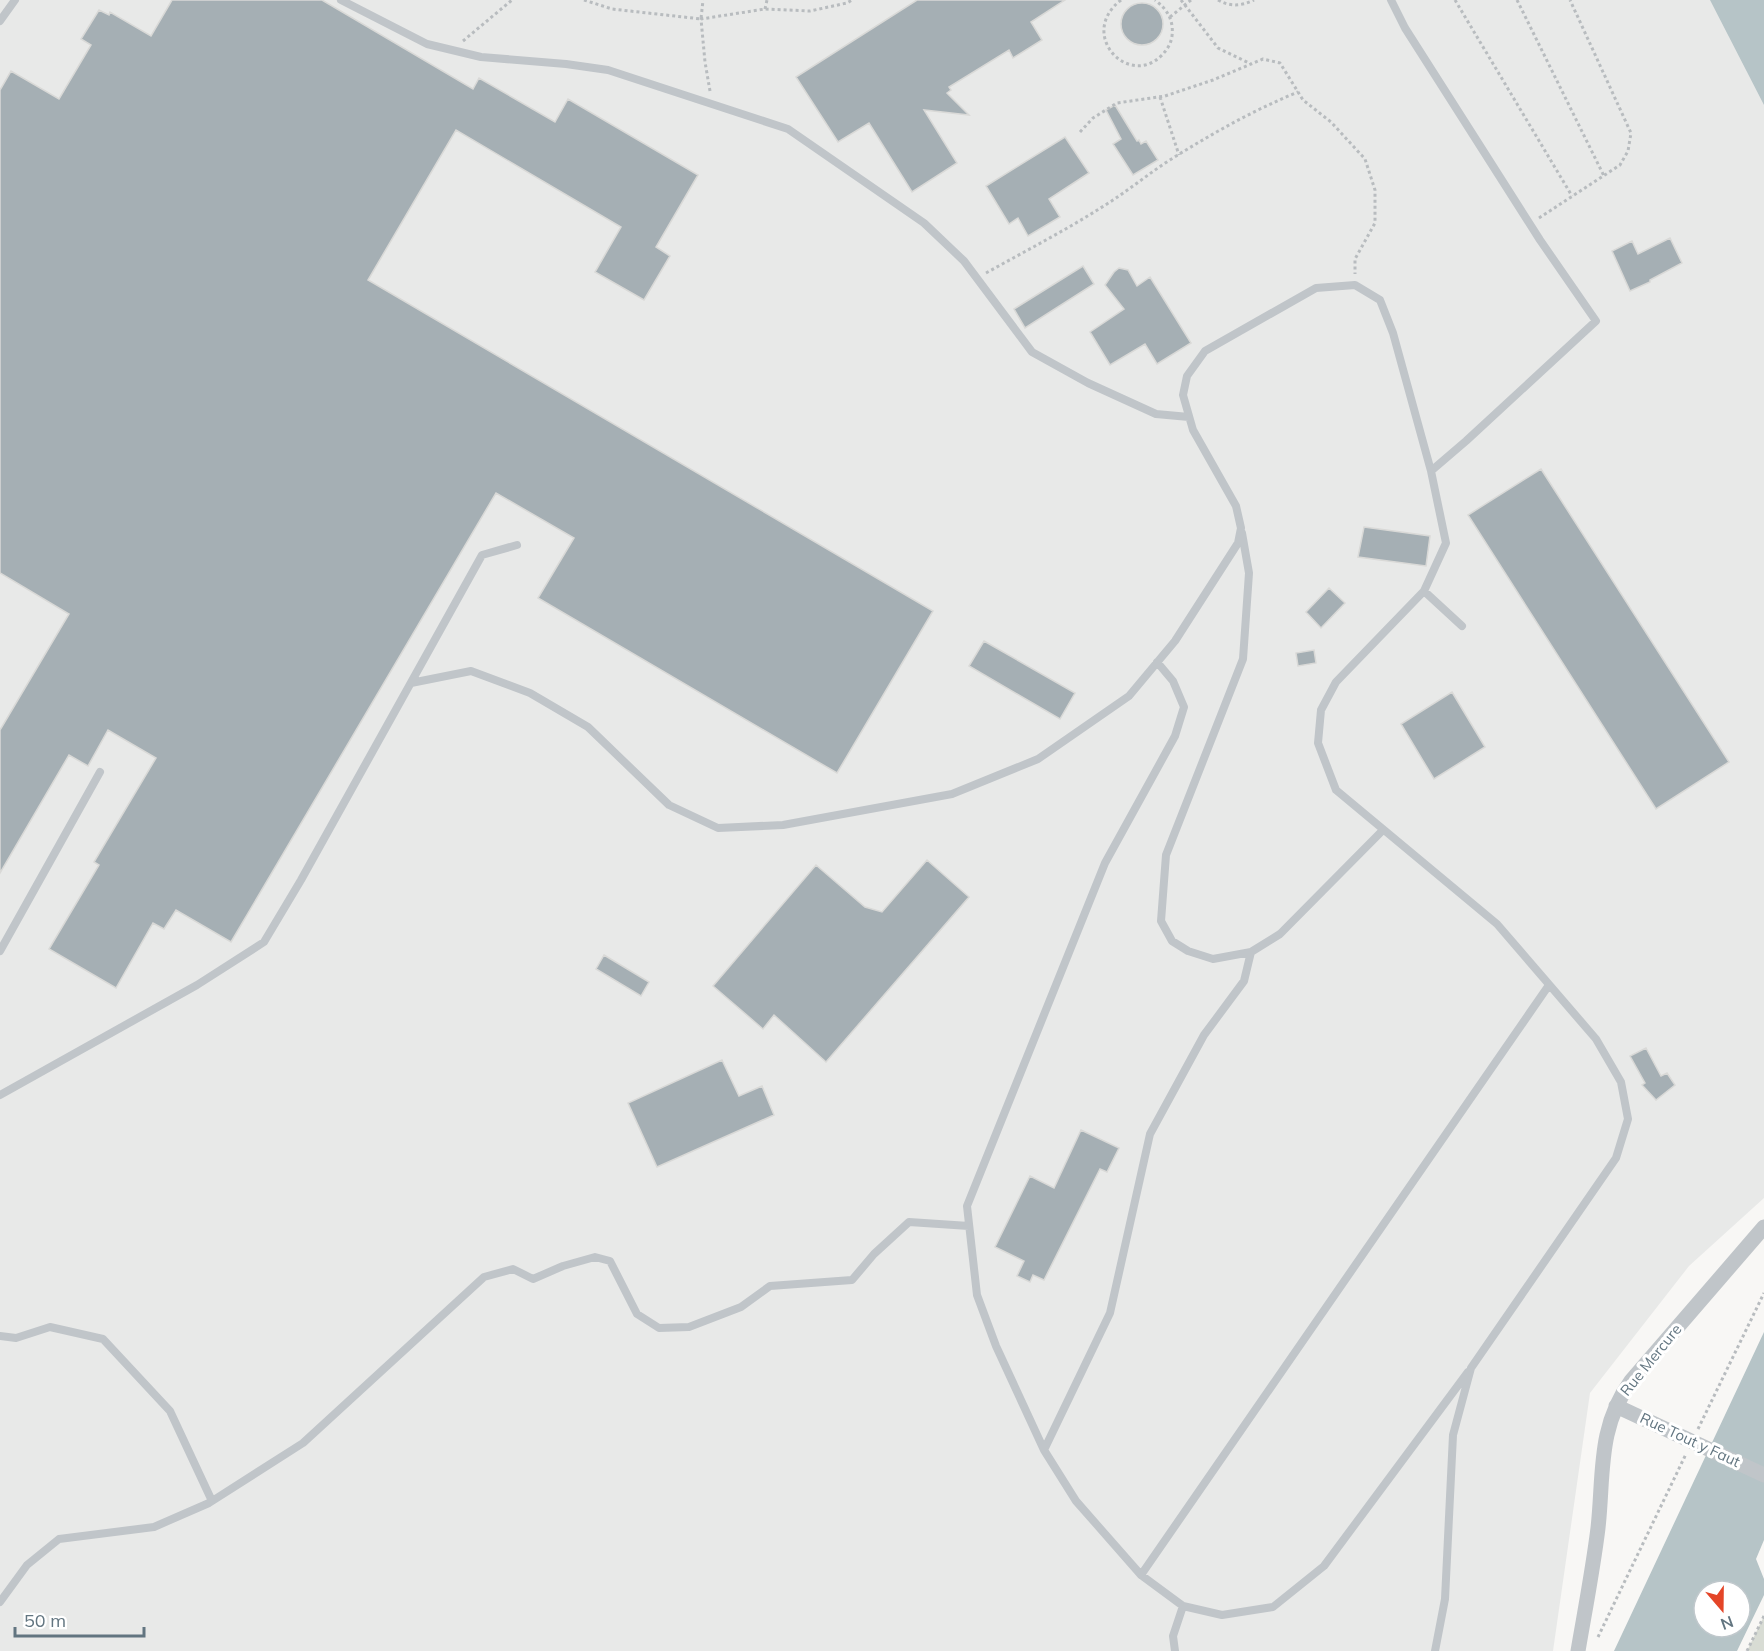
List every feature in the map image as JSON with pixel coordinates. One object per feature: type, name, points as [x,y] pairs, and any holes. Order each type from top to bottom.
[{"type":"street","name":"Rue Mercure","points":[[1578,1651],[1598,1525],[1604,1448],[1608,1426],[1616,1406],[1631,1382],[1764,1227]]},
{"type":"street","name":"Rue Tout y Faut","points":[[1616,1406],[1764,1475]]},
{"type":"street","name":"Rue Mercure","points":[[1570,1651],[1582,1626]]},
{"type":"lane","points":[[0,21],[15,0]]},
{"type":"lane","points":[[341,0],[427,44],[481,57],[608,70],[788,129],[924,223],[964,261],[1032,352],[1088,383],[1156,414],[1189,417]]},
{"type":"lane","points":[[1391,0],[1405,28],[1530,224],[1596,321],[1431,471]]},
{"type":"lane","points":[[1157,662],[1173,681],[1184,707],[1175,736],[1105,862],[967,1206],[977,1294],[996,1346],[1044,1450],[1076,1501],[1141,1575],[1183,1606],[1222,1615],[1273,1607],[1324,1566],[1471,1368],[1616,1158],[1628,1119],[1621,1082],[1596,1039],[1497,924],[1336,790],[1318,743],[1321,710],[1336,682],[1424,591],[1446,543],[1431,471],[1393,333],[1380,300],[1355,285],[1316,288],[1205,351],[1187,376],[1183,395],[1193,430],[1236,506],[1250,573],[1243,659],[1166,855],[1161,921],[1172,941],[1188,951],[1213,959],[1251,952],[1280,934],[1383,830]]},
{"type":"lane","points":[[411,683],[471,671],[530,693],[588,727],[669,805],[718,828],[783,825],[952,794],[1038,759],[1129,696],[1175,641],[1238,543],[1241,528]]},
{"type":"lane","points":[[0,1095],[197,985],[264,942],[302,880],[482,555],[517,545]]},
{"type":"lane","points":[[1424,591],[1462,626]]},
{"type":"lane","points":[[0,951],[100,772]]},
{"type":"lane","points":[[1044,1450],[1110,1313],[1150,1134],[1204,1035],[1244,981],[1251,952]]},
{"type":"lane","points":[[1141,1575],[1549,985]]},
{"type":"lane","points":[[0,1602],[27,1565],[60,1539],[154,1527],[212,1501],[303,1443],[484,1277],[513,1269],[533,1279],[562,1266],[595,1257],[610,1261],[637,1314],[659,1328],[689,1327],[741,1306],[770,1286],[852,1280],[874,1254],[909,1222],[969,1226]]},
{"type":"lane","points":[[0,1336],[16,1338],[50,1327],[104,1340],[170,1411],[212,1501]]},
{"type":"lane","points":[[1435,1651],[1445,1599],[1453,1435],[1471,1368]]},
{"type":"lane","points":[[1175,1651],[1173,1636],[1183,1606]]},
{"type":"path","points":[[453,50],[512,0]]},
{"type":"path","points":[[584,0],[612,9],[701,19],[765,9],[810,11],[852,0]]},
{"type":"path","points":[[703,0],[701,19],[712,103]]},
{"type":"path","points":[[765,9],[767,0]]},
{"type":"path","points":[[1121,0],[1106,16],[1103,27],[1104,39],[1108,49],[1116,58],[1137,65],[1148,64],[1158,58],[1166,50],[1171,40],[1173,28],[1170,17],[1164,7],[1155,0]]},
{"type":"path","points":[[1181,0],[1218,48],[1251,64]]},
{"type":"path","points":[[1170,17],[1191,0]]},
{"type":"path","points":[[1218,0],[1235,5],[1246,4],[1254,0]]},
{"type":"path","points":[[1455,0],[1572,196]]},
{"type":"path","points":[[1517,0],[1604,176]]},
{"type":"path","points":[[1530,224],[1620,165],[1628,151],[1631,133],[1570,0]]},
{"type":"path","points":[[1080,132],[1093,118],[1117,103],[1160,97],[1213,80],[1263,59],[1280,63],[1303,100],[1331,122],[1365,159],[1375,190],[1375,223],[1355,259],[1355,285]]},
{"type":"path","points":[[977,278],[1060,233],[1179,155],[1264,106],[1298,92]]},
{"type":"path","points":[[1160,97],[1179,155]]},
{"type":"path","points":[[1698,1430],[1764,1293]]},
{"type":"path","points":[[1596,1640],[1688,1451]]},
{"type":"path","points":[[1747,1651],[1764,1616]]},
{"type":"shaded area","points":[[0,0],[1764,0],[1764,1198],[1689,1266],[1590,1393],[1553,1651],[0,1651]]},
{"type":"shaded area","points":[[1710,0],[1764,0],[1764,105]]},
{"type":"shaded area","points":[[1764,1332],[1764,1540],[1756,1559],[1764,1579],[1764,1595],[1752,1620],[1752,1579],[1692,1579],[1692,1639],[1743,1639],[1737,1651],[1614,1651]]},
{"type":"shaded area","points":[[1764,1616],[1764,1651],[1747,1651]]},
{"type":"building","points":[[172,0],[322,0],[473,89],[479,78],[555,122],[568,99],[698,175],[656,247],[670,256],[644,300],[595,272],[621,227],[456,130],[368,280],[933,611],[837,773],[538,598],[574,538],[496,493],[231,942],[176,910],[164,929],[153,923],[116,988],[49,949],[99,865],[94,862],[156,758],[108,730],[88,766],[69,755],[0,873],[0,730],[69,614],[0,573],[0,90],[11,71],[59,99],[91,45],[81,39],[99,10],[109,15],[110,12],[151,36]]},
{"type":"building","points":[[917,0],[1065,0],[1031,22],[1042,40],[1013,58],[1009,50],[949,87],[951,90],[947,93],[969,115],[924,110],[957,163],[912,192],[869,123],[838,142],[796,77]]},
{"type":"building","points":[[1142,3],[1157,9],[1163,24],[1157,39],[1142,45],[1127,39],[1121,24],[1127,9]]},
{"type":"building","points":[[1115,105],[1137,141],[1139,140],[1141,144],[1146,141],[1158,160],[1133,175],[1113,144],[1121,139],[1106,110]]},
{"type":"building","points":[[1065,137],[1089,173],[1049,199],[1060,217],[1028,236],[1018,218],[1009,224],[986,186]]},
{"type":"building","points":[[1670,238],[1682,263],[1630,291],[1612,251],[1632,241],[1638,254]]},
{"type":"building","points":[[1083,266],[1094,284],[1025,328],[1014,309]]},
{"type":"building","points":[[1119,268],[1128,270],[1137,286],[1150,277],[1191,343],[1157,364],[1145,344],[1110,365],[1090,332],[1124,309],[1105,285]]},
{"type":"building","points":[[1541,469],[1729,762],[1656,809],[1468,515]]},
{"type":"building","points":[[1364,527],[1430,536],[1426,566],[1358,557]]},
{"type":"building","points":[[1329,588],[1345,603],[1321,628],[1306,612]]},
{"type":"building","points":[[984,641],[1075,693],[1060,719],[969,666]]},
{"type":"building","points":[[1314,650],[1316,663],[1298,666],[1296,653]]},
{"type":"building","points":[[1452,692],[1485,747],[1434,779],[1401,724]]},
{"type":"building","points":[[927,860],[969,897],[826,1062],[774,1015],[763,1029],[713,986],[816,865],[865,907],[882,912]]},
{"type":"building","points":[[604,955],[649,982],[641,996],[596,969]]},
{"type":"building","points":[[1646,1048],[1661,1076],[1667,1073],[1675,1085],[1656,1100],[1642,1085],[1645,1083],[1630,1056]]},
{"type":"building","points":[[722,1060],[739,1096],[762,1086],[774,1115],[657,1167],[628,1103]]},
{"type":"building","points":[[1081,1130],[1119,1148],[1107,1172],[1100,1169],[1044,1280],[1033,1275],[1030,1282],[1017,1276],[1024,1261],[995,1247],[1030,1176],[1054,1188]]}]
